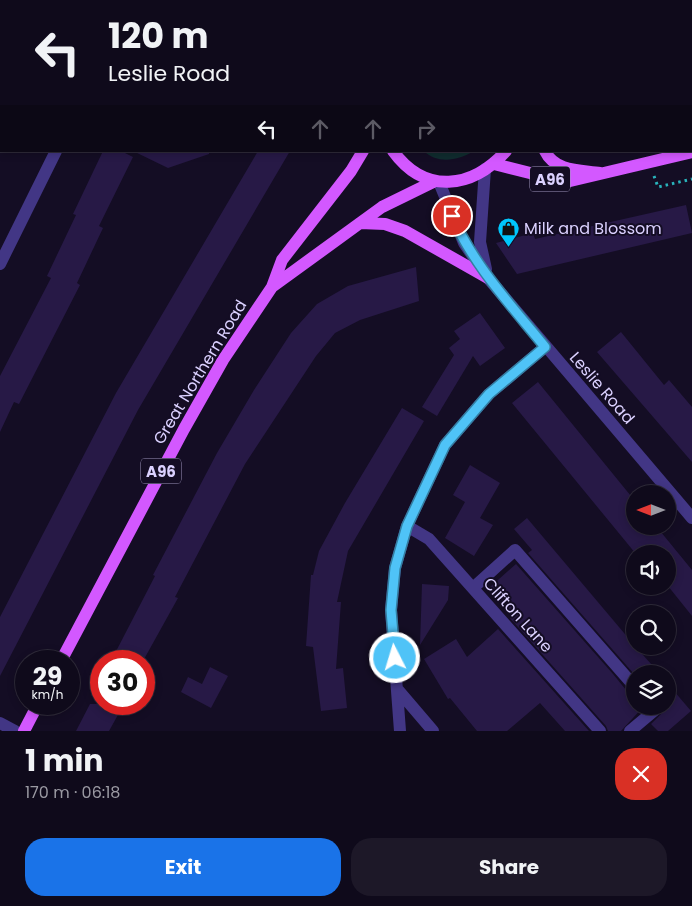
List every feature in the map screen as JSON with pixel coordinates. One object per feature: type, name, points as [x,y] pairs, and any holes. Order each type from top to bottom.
[{"type":"main road","name":"Great Northern Road","points":[[67,650],[184,429],[229,352],[272,287],[282,260],[351,171],[362,152]]},
{"type":"main road","points":[[395,152],[403,165],[418,175],[436,182]]},
{"type":"main road","name":"A96","points":[[436,182],[455,181],[490,167],[505,152]]},
{"type":"main road","name":"A96","points":[[546,152],[557,164],[565,168],[606,174]]},
{"type":"main road","name":"A96","points":[[490,167],[566,182],[692,152]]},
{"type":"main road","name":"Great Northern Road","points":[[272,287],[382,207],[436,182]]},
{"type":"main road","points":[[360,223],[385,224],[405,231],[488,278]]},
{"type":"main road","points":[[24,731],[32,715]]},
{"type":"street","points":[[0,264],[56,152]]},
{"type":"street","name":"Leslie Road","points":[[488,278],[480,242],[490,167]]},
{"type":"street","name":"Leslie Road","points":[[436,182],[464,243],[488,278],[692,518]]},
{"type":"street","points":[[400,731],[391,610],[395,568],[407,526],[445,445],[489,394],[545,347]]},
{"type":"street","name":"Clifton Lane","points":[[407,526],[429,539],[600,731]]},
{"type":"street","points":[[473,588],[515,550],[626,677]]},
{"type":"street","points":[[398,690],[433,731]]},
{"type":"street","points":[[630,731],[649,715]]},
{"type":"street","points":[[0,723],[15,731]]},
{"type":"path","points":[[658,187],[692,179]]},
{"type":"green space","points":[[426,152],[472,152],[449,160],[442,160]]},
{"type":"building","points":[[103,152],[123,152],[133,157],[99,226],[103,228],[77,283],[80,285],[19,404],[14,402],[0,432],[0,376],[51,278],[47,276],[76,215],[73,214]]},
{"type":"building","points":[[135,152],[209,152],[209,154],[168,168]]},
{"type":"building","points":[[257,152],[289,152],[138,410],[0,676],[0,617],[116,393]]},
{"type":"building","points":[[686,205],[692,233],[517,274],[496,243],[533,233],[535,239]]},
{"type":"building","points":[[416,267],[419,301],[360,320],[335,333],[316,356],[245,464],[175,597],[178,598],[149,650],[117,650],[155,576],[153,575],[217,453],[254,390],[291,333],[317,304],[348,286]]},
{"type":"building","points":[[480,313],[505,348],[480,366],[473,356],[437,416],[422,407],[454,355],[449,348],[460,339],[454,331]]},
{"type":"building","points":[[621,332],[664,385],[669,380],[692,407],[692,462],[597,352]]},
{"type":"building","points":[[538,382],[626,490],[626,535],[663,535],[672,545],[629,545],[512,403]]},
{"type":"building","points":[[402,408],[424,421],[348,551],[337,602],[341,602],[336,669],[343,668],[347,708],[321,711],[313,647],[306,646],[311,575],[313,575],[319,551],[345,503]]},
{"type":"building","points":[[470,465],[500,483],[480,518],[493,525],[474,556],[445,538],[465,502],[453,495]]},
{"type":"building","points":[[527,518],[626,635],[626,655],[643,655],[652,665],[626,665],[528,553],[532,550],[514,529]]},
{"type":"building","points":[[676,550],[692,570],[692,616],[675,595]]},
{"type":"building","points":[[516,564],[626,690],[626,715],[636,715],[621,731],[608,731],[606,726],[510,618],[514,615],[490,587]]},
{"type":"building","points":[[422,584],[449,586],[448,600],[420,645]]},
{"type":"building","points":[[498,629],[589,731],[565,731],[540,703],[507,731],[477,731],[450,698],[448,699],[424,659],[456,639],[467,657]]},
{"type":"building","points":[[210,667],[228,676],[211,708],[181,692],[188,677],[202,684]]},
{"type":"building","points":[[676,693],[691,711],[668,731],[658,731],[651,724],[660,715],[676,715]]},
{"type":"building","points":[[90,704],[90,715],[118,715],[109,731],[76,731]]},
{"type":"place","name":"Milk and Blossom","points":[[508,247]]},
{"type":"route","points":[[395,658],[391,610],[395,568],[407,526],[445,445],[489,394],[545,347],[488,278],[464,243],[452,216]]}]
